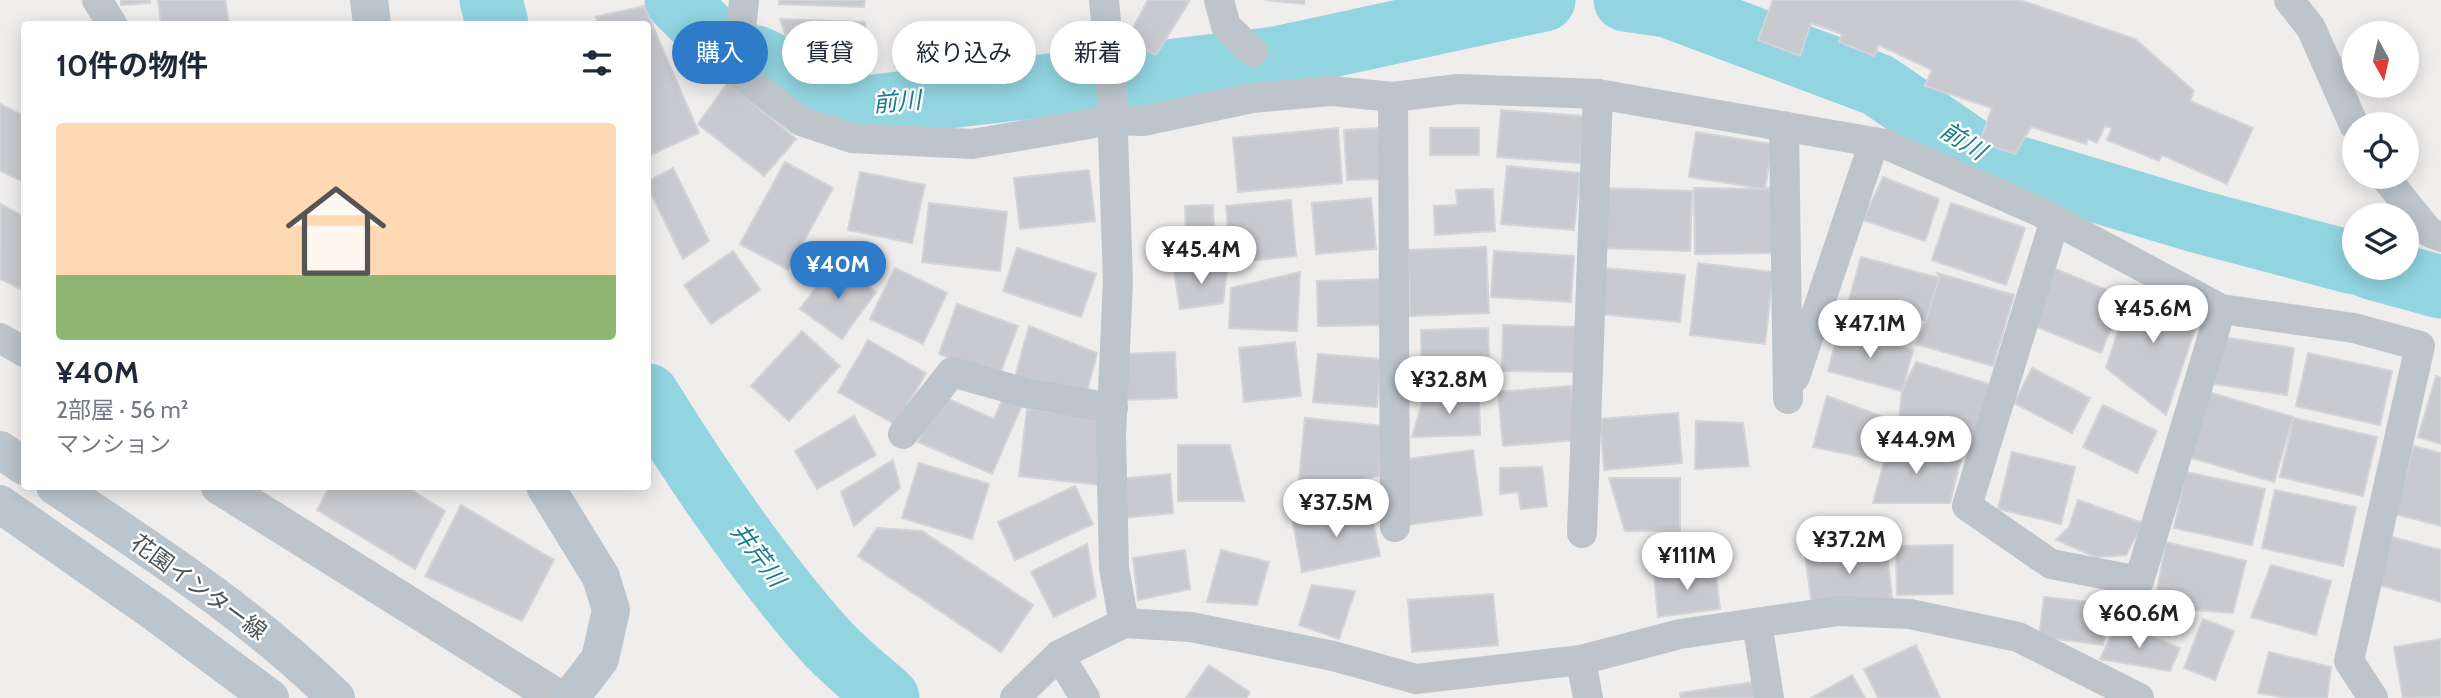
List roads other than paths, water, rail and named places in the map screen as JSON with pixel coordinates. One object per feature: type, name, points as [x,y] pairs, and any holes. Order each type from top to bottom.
[{"type":"main road","points":[[369,0],[372,21]]},
{"type":"main road","points":[[0,450],[21,464]]},
{"type":"main road","name":"花園インター線","points":[[61,490],[183,572],[299,662],[335,698]]},
{"type":"main road","points":[[547,490],[601,577],[611,610],[600,659],[570,698]]},
{"type":"main road","name":"花園インター線","points":[[0,504],[157,614],[270,698]]},
{"type":"street","points":[[97,0],[110,21]]},
{"type":"street","points":[[744,0],[737,72],[801,121],[852,138],[972,144],[1112,120],[1143,121],[1252,99],[1331,91],[1393,97],[1458,89],[1598,93],[1885,144],[2055,220],[2221,309],[2354,328],[2430,349],[2349,661],[2373,698]]},
{"type":"street","points":[[1104,0],[1111,78],[1118,281],[1112,408],[1114,568],[1124,623]]},
{"type":"street","points":[[1219,0],[1226,26],[1253,52]]},
{"type":"street","points":[[2289,0],[2311,28],[2348,112]]},
{"type":"street","points":[[1582,533],[1598,93]]},
{"type":"street","points":[[1393,97],[1395,527]]},
{"type":"street","points":[[1784,126],[1788,399],[1874,142]]},
{"type":"street","points":[[2395,189],[2429,232],[2441,237]]},
{"type":"street","points":[[2055,220],[1967,506],[2051,564],[2139,581],[2221,309]]},
{"type":"street","points":[[0,338],[21,350]]},
{"type":"street","points":[[903,434],[952,372],[1026,393],[1112,408]]},
{"type":"street","points":[[225,490],[558,698]]},
{"type":"street","points":[[1020,693],[1059,655],[1124,623],[1191,627],[1333,656],[1416,679],[1581,660],[1679,634],[1838,611],[1910,614],[2018,637],[2139,698]]},
{"type":"street","points":[[1756,623],[1769,698]]},
{"type":"street","points":[[1059,655],[1085,698]]},
{"type":"street","points":[[1581,660],[1588,698]]},
{"type":"waterway","name":"井芹川","points":[[491,0],[496,21]]},
{"type":"waterway","points":[[676,0],[697,21]]},
{"type":"waterway","name":"前川","points":[[768,63],[865,107],[1276,58],[1544,0]]},
{"type":"waterway","name":"前川","points":[[1625,0],[1667,6],[1878,85],[1983,157],[2196,221],[2342,260]]},
{"type":"waterway","name":"前川","points":[[2415,280],[2441,287]]},
{"type":"waterway","name":"井芹川","points":[[651,400],[709,489],[774,579],[829,645],[888,698]]}]
